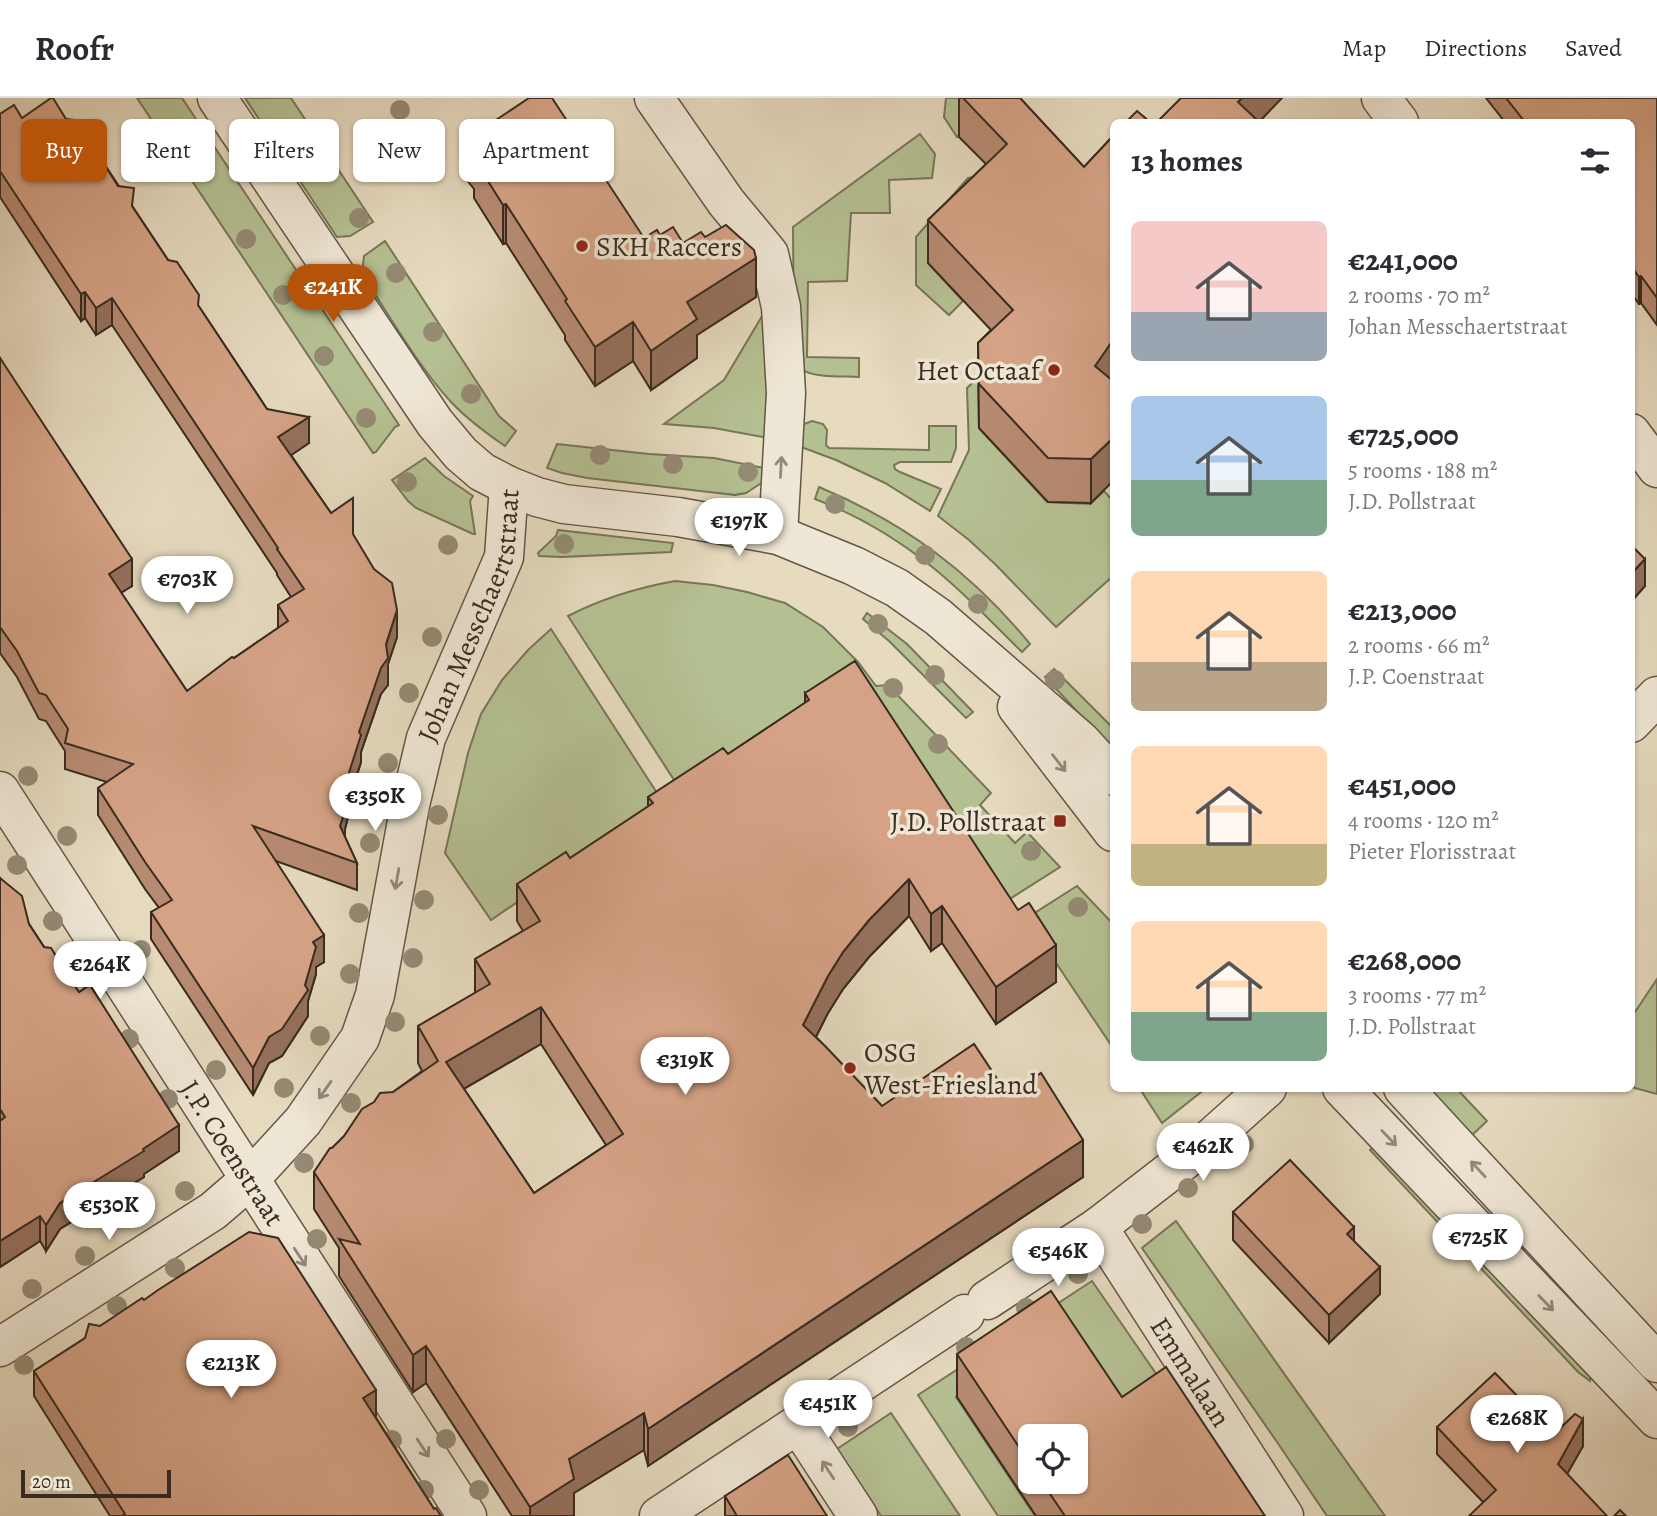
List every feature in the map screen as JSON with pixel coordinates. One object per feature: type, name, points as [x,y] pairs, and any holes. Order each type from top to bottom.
[{"type":"street","name":"Johan Messchaertstraat","points":[[0,1347],[213,1211],[250,1179],[303,1121],[360,1038],[375,995],[410,806],[426,737],[503,556],[509,486],[482,472],[461,454],[435,423],[217,98]]},
{"type":"street","points":[[654,98],[726,202],[769,254],[780,307],[786,393],[779,535]]},
{"type":"street","points":[[1381,98],[1397,119]]},
{"type":"street","points":[[1635,438],[1657,468]]},
{"type":"street","points":[[509,486],[564,504],[678,517],[779,535],[854,566],[897,588],[938,617],[1081,741],[1110,773]]},
{"type":"street","points":[[974,649],[1110,828]]},
{"type":"street","points":[[1635,719],[1657,696]]},
{"type":"street","name":"J.P. Coenstraat","points":[[0,791],[467,1516]]},
{"type":"street","points":[[659,1516],[1098,1227],[1199,1149],[1263,1092]]},
{"type":"street","points":[[1346,1092],[1657,1419]]},
{"type":"street","points":[[1407,1092],[1657,1363]]},
{"type":"street","name":"Emmalaan","points":[[1098,1227],[1284,1516]]},
{"type":"street","points":[[798,1424],[858,1516]]},
{"type":"green space","points":[[137,98],[182,98],[196,119],[151,119]]},
{"type":"green space","points":[[245,98],[291,98],[305,119],[259,119]]},
{"type":"green space","points":[[946,98],[992,98],[957,137],[944,117]]},
{"type":"green space","points":[[920,134],[935,154],[932,178],[889,180],[890,213],[851,213],[847,281],[808,282],[807,357],[859,358],[859,377],[808,373],[796,362],[794,355],[793,227]]},
{"type":"green space","points":[[215,148],[229,169],[229,182],[238,182],[399,425],[373,453],[193,182],[215,182]]},
{"type":"green space","points":[[339,171],[373,222],[350,236],[337,237],[301,182],[339,182]]},
{"type":"green space","points":[[980,176],[996,198],[928,263],[963,301],[949,315],[916,285],[916,237],[968,178]]},
{"type":"green space","points":[[385,241],[499,416],[516,431],[505,446],[464,414],[439,388],[362,274],[364,256]]},
{"type":"green space","points":[[768,306],[768,438],[714,428],[664,424],[724,380]]},
{"type":"green space","points":[[1008,349],[978,386],[979,428],[1047,502],[1090,504],[1104,491],[1110,498],[1110,579],[1056,627],[996,565],[938,516],[969,450],[967,388]]},
{"type":"green space","points":[[812,421],[823,424],[827,430],[826,445],[829,448],[929,450],[929,426],[956,426],[956,448],[951,462],[900,462],[894,465],[900,472],[941,489],[930,511],[885,483],[793,444],[804,424]]},
{"type":"green space","points":[[557,444],[714,458],[764,468],[763,482],[746,493],[735,495],[587,478],[547,468]]},
{"type":"green space","points":[[425,458],[444,476],[473,496],[470,501],[475,534],[416,508],[392,480]]},
{"type":"green space","points":[[819,487],[880,517],[935,552],[984,594],[1030,644],[1022,652],[955,586],[918,556],[861,520],[815,499]]},
{"type":"green space","points":[[558,530],[673,543],[671,552],[539,556],[538,553],[556,536]]},
{"type":"green space","points":[[675,581],[713,585],[785,603],[823,627],[858,662],[876,686],[888,685],[991,793],[980,805],[1015,843],[1027,832],[1060,867],[994,909],[691,784],[676,783],[568,616],[620,594]]},
{"type":"green space","points":[[867,613],[907,644],[973,712],[966,718],[889,641],[863,619]]},
{"type":"green space","points":[[551,629],[657,793],[654,809],[491,920],[445,853],[468,753],[481,714],[502,680]]},
{"type":"green space","points":[[1054,669],[1110,725],[1110,747],[1045,677]]},
{"type":"green space","points":[[1077,886],[1110,921],[1110,1044],[1046,948],[1019,923]]},
{"type":"green space","points":[[1657,979],[1657,1094],[1635,1088],[1635,1012]]},
{"type":"green space","points":[[1142,1092],[1201,1092],[1162,1123]]},
{"type":"green space","points":[[1425,1092],[1460,1092],[1487,1121],[1468,1139]]},
{"type":"green space","points":[[1379,1142],[1592,1369],[1590,1381],[1578,1372],[1370,1150]]},
{"type":"green space","points":[[1176,1221],[1385,1516],[1327,1516],[1142,1248]]},
{"type":"green space","points":[[1092,1281],[1159,1378],[1105,1414],[1005,1338]]},
{"type":"green space","points":[[975,1358],[987,1376],[956,1397],[1035,1516],[998,1516],[918,1395]]},
{"type":"green space","points":[[891,1413],[960,1516],[881,1516],[837,1449]]},
{"type":"building","points":[[53,98],[66,119],[21,119],[21,182],[107,182],[107,169],[118,186],[134,188],[132,206],[168,260],[177,262],[199,295],[198,305],[267,409],[309,417],[278,437],[331,513],[353,498],[353,534],[374,569],[392,583],[397,610],[386,644],[388,658],[381,668],[359,732],[361,735],[347,779],[350,783],[340,826],[357,863],[253,826],[324,935],[313,942],[316,947],[305,985],[308,990],[282,1029],[269,1037],[253,1068],[151,912],[172,900],[98,788],[133,764],[65,743],[68,729],[46,695],[39,693],[17,651],[0,627],[0,358],[132,559],[109,574],[187,691],[232,657],[288,621],[278,605],[304,589],[112,298],[96,308],[85,292],[81,294],[0,171],[0,114],[14,105],[22,118]]},
{"type":"building","points":[[529,98],[552,98],[566,119],[498,119]]},
{"type":"building","points":[[963,98],[1020,98],[1084,167],[1110,139],[1110,344],[1095,366],[1110,378],[1110,441],[1091,459],[1048,458],[979,384],[978,343],[1013,310],[928,220],[1007,144]]},
{"type":"building","points":[[1181,98],[1242,98],[1238,102],[1256,119],[1160,119]]},
{"type":"building","points":[[1506,98],[1657,98],[1657,298],[1635,272],[1635,119],[1523,119]]},
{"type":"building","points":[[1137,111],[1146,119],[1129,119]]},
{"type":"building","points":[[488,182],[607,182],[644,238],[657,230],[660,235],[673,227],[683,243],[701,232],[705,237],[726,225],[754,250],[756,258],[687,302],[697,319],[651,351],[633,322],[595,347],[506,204],[503,205]]},
{"type":"building","points":[[1635,549],[1645,559],[1635,570]]},
{"type":"building","points":[[855,661],[1018,910],[1029,903],[1056,945],[996,987],[942,906],[931,914],[909,879],[869,920],[843,952],[803,1025],[882,1106],[974,1044],[1008,1095],[1041,1073],[1083,1140],[648,1429],[644,1413],[569,1459],[574,1479],[530,1507],[426,1346],[413,1355],[339,1239],[360,1244],[314,1172],[362,1109],[374,1102],[380,1093],[393,1092],[438,1061],[418,1026],[490,984],[475,959],[540,921],[517,884],[566,852],[570,858],[653,803],[648,797],[723,748],[728,754],[809,700],[805,693]],"holes":[[[541,1007],[623,1134],[534,1193],[446,1062]]]},
{"type":"building","points":[[0,878],[22,896],[29,924],[44,947],[51,948],[79,992],[90,985],[179,1125],[143,1149],[144,1151],[60,1203],[46,1225],[40,1216],[0,1241],[0,1121],[5,1117],[0,1109]]},
{"type":"building","points":[[1290,1160],[1354,1227],[1347,1234],[1380,1267],[1329,1315],[1233,1212]]},
{"type":"building","points":[[249,1232],[278,1238],[376,1390],[363,1398],[441,1516],[122,1516],[125,1514],[34,1371],[85,1338],[89,1324],[100,1326]]},
{"type":"building","points":[[1051,1291],[1122,1397],[1166,1367],[1265,1516],[1065,1516],[1050,1494],[1088,1494],[1088,1424],[1018,1424],[1018,1446],[957,1354]]},
{"type":"building","points":[[1495,1373],[1554,1434],[1575,1414],[1583,1419],[1558,1464],[1607,1516],[1469,1516],[1496,1490],[1437,1427]]},
{"type":"building","points":[[788,1455],[827,1516],[737,1516],[725,1496]]},
{"type":"building","points":[[1620,1510],[1626,1516],[1614,1516]]},
{"type":"place","name":"SKH Raccers","points":[[582,246]]},
{"type":"place","name":"Het Octaaf","points":[[1054,370]]},
{"type":"place","name":"J.D. Pollstraat","points":[[1060,821]]},
{"type":"place","name":"OSG West-Friesland","points":[[850,1068]]}]
